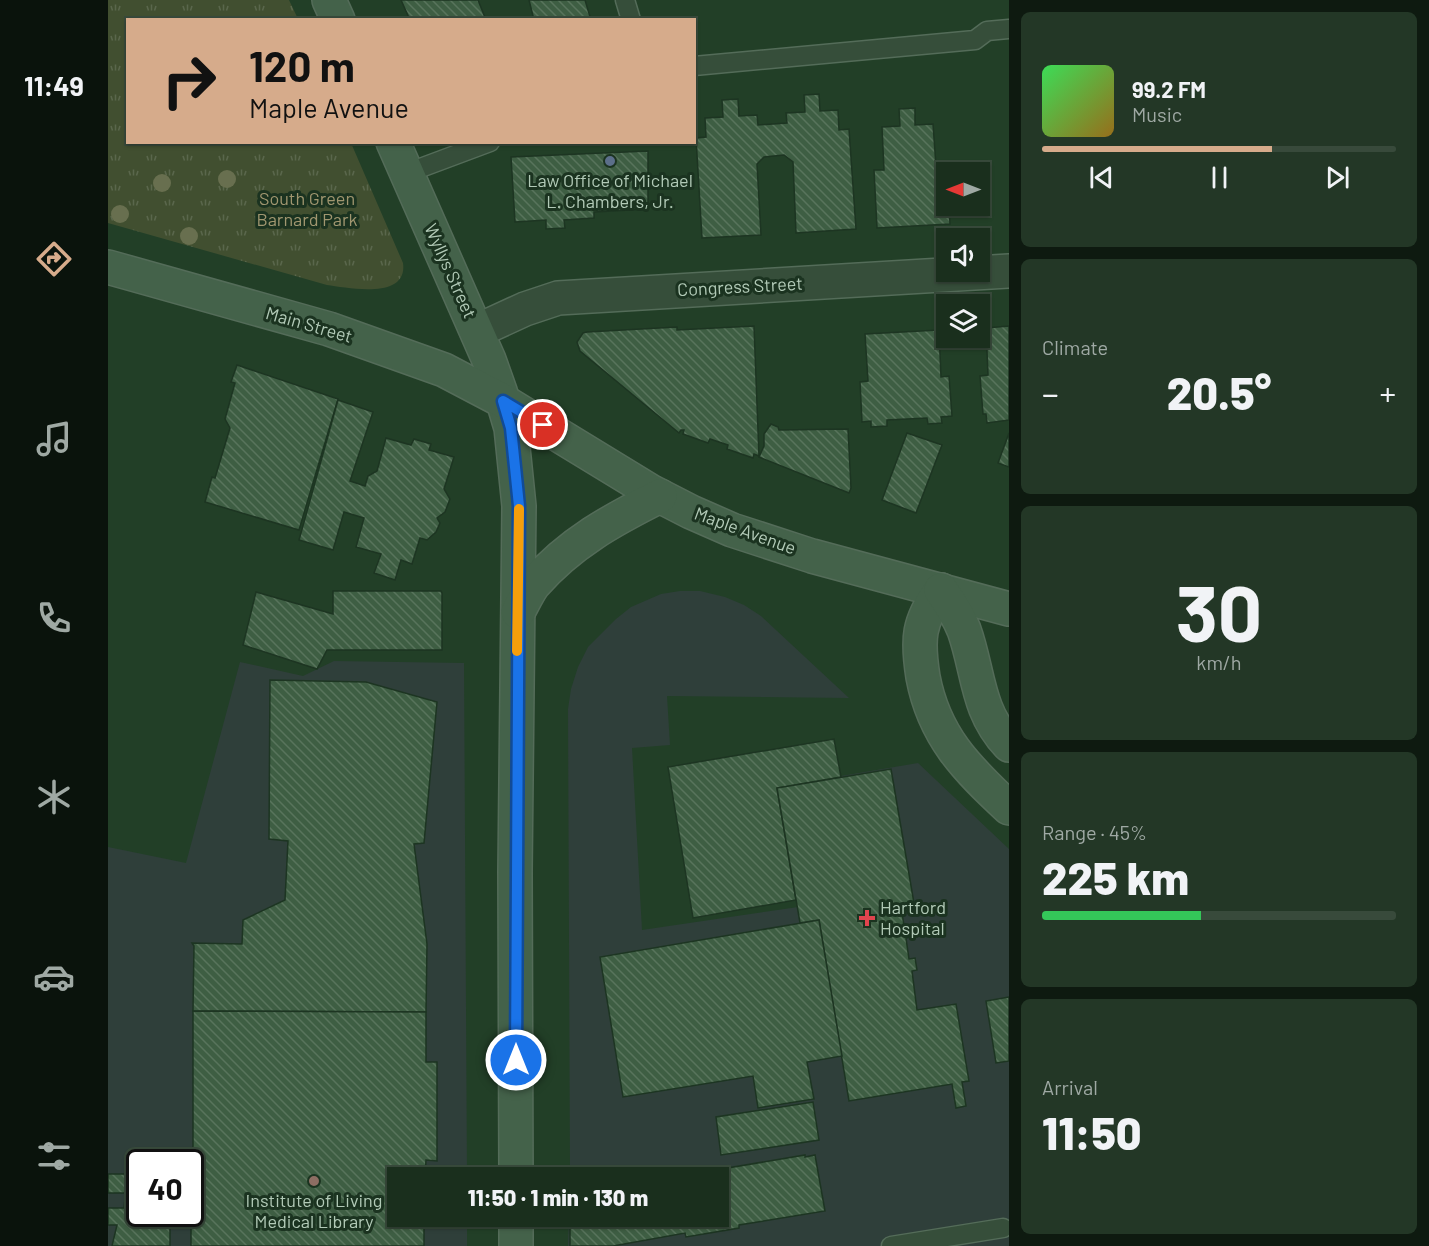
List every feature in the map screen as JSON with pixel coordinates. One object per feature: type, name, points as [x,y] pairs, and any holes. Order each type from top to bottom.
[{"type":"main road","points":[[329,0],[337,18]]},
{"type":"main road","name":"Wyllys Street","points":[[394,144],[477,331],[511,428],[519,506],[515,872],[516,1167]]},
{"type":"main road","name":"Main Street","points":[[108,267],[329,329],[460,377],[503,401]]},
{"type":"main road","name":"Maple Avenue","points":[[503,401],[660,496],[721,525],[768,542],[1009,609]]},
{"type":"main road","points":[[518,612],[533,586],[577,543],[603,525],[660,496]]},
{"type":"main road","points":[[1009,745],[986,711],[977,686],[964,632],[953,608],[940,590],[927,610],[921,626],[920,660],[928,702],[939,727],[956,753],[1009,808]]},
{"type":"main road","points":[[516,1227],[516,1246]]},
{"type":"street","name":"Congress Street","points":[[477,331],[525,309],[558,298],[1009,271]]},
{"type":"lane","points":[[626,0],[630,18]]},
{"type":"lane","points":[[696,66],[975,40],[987,31],[1009,28]]},
{"type":"lane","points":[[407,173],[485,144]]},
{"type":"lane","points":[[891,1246],[1003,1228]]},
{"type":"shaded area","name":"Hartford Hospital","points":[[700,591],[725,597],[744,605],[761,616],[849,698],[667,696],[670,745],[632,748],[642,930],[805,906],[782,786],[918,763],[1009,849],[1009,1246],[568,1246],[569,1227],[729,1227],[729,1167],[570,1167],[568,709],[571,689],[588,647],[631,607],[661,594]]},
{"type":"shaded area","points":[[334,661],[464,663],[467,1167],[387,1167],[387,1227],[467,1227],[467,1246],[108,1246],[108,847],[186,863],[240,662],[303,676]]},
{"type":"green space","name":"South Green Barnard Park","points":[[108,0],[289,0],[298,18],[126,18],[126,144],[351,144],[403,263],[402,275],[387,287],[375,289],[327,285],[108,223]]},
{"type":"building","points":[[401,0],[478,0],[485,18],[409,18]]},
{"type":"building","points":[[529,0],[585,0],[590,18],[534,18]]},
{"type":"building","points":[[819,94],[820,111],[838,110],[839,130],[849,129],[856,229],[796,233],[793,162],[784,155],[764,157],[757,164],[761,235],[702,238],[696,138],[706,137],[705,118],[723,117],[722,100],[738,99],[739,116],[757,115],[758,125],[787,123],[786,113],[805,112],[804,95]]},
{"type":"building","points":[[915,108],[915,125],[933,124],[936,216],[950,216],[950,224],[877,228],[874,170],[884,170],[882,127],[900,126],[899,109]]},
{"type":"building","points":[[648,151],[648,209],[594,212],[594,218],[564,220],[565,228],[546,229],[546,220],[515,222],[511,157]]},
{"type":"building","points":[[754,326],[759,456],[754,454],[753,458],[727,449],[728,445],[710,439],[708,443],[683,434],[684,430],[679,433],[580,351],[577,342],[583,333],[587,332]]},
{"type":"building","points":[[1009,326],[1009,420],[987,423],[986,414],[983,414],[980,376],[988,375],[987,348],[990,348],[990,328]]},
{"type":"building","points":[[936,330],[936,348],[940,348],[941,377],[949,376],[952,416],[941,417],[942,423],[928,424],[927,418],[887,420],[887,426],[871,427],[871,421],[862,422],[860,382],[868,381],[865,334]]},
{"type":"building","points":[[237,365],[338,399],[299,530],[205,502],[230,428],[225,419],[235,383],[231,382]]},
{"type":"building","points":[[338,400],[373,412],[350,481],[365,486],[368,476],[377,471],[386,438],[411,445],[414,439],[431,444],[429,450],[454,457],[444,489],[450,499],[445,512],[437,518],[440,523],[436,532],[427,540],[420,538],[412,564],[401,560],[395,580],[374,573],[381,554],[356,547],[364,518],[344,512],[333,550],[299,540]]},
{"type":"building","points":[[771,424],[779,430],[848,429],[851,488],[849,493],[759,457],[764,446],[764,434]]},
{"type":"building","points":[[907,433],[942,445],[916,513],[882,500]]},
{"type":"building","points":[[1009,433],[1009,467],[998,463]]},
{"type":"building","points":[[333,591],[441,591],[442,650],[327,650],[317,669],[243,645],[256,592],[333,614]]},
{"type":"building","points":[[270,680],[366,682],[437,702],[424,843],[414,844],[427,944],[426,1012],[193,1011],[194,946],[192,943],[242,944],[243,920],[285,900],[288,841],[269,839]]},
{"type":"building","points":[[834,739],[841,777],[777,788],[796,900],[693,918],[668,767]]},
{"type":"building","points":[[891,769],[915,909],[902,912],[904,926],[910,925],[912,937],[906,938],[909,959],[915,958],[917,970],[912,971],[917,1010],[956,1004],[969,1081],[962,1082],[966,1106],[956,1108],[952,1084],[849,1101],[819,920],[800,923],[777,788]]},
{"type":"building","points":[[819,920],[842,1056],[807,1062],[814,1099],[758,1108],[753,1076],[623,1097],[600,957]]},
{"type":"building","points":[[1009,997],[1009,1061],[996,1063],[986,1001]]},
{"type":"building","points":[[193,1011],[426,1012],[426,1062],[437,1062],[437,1161],[426,1160],[426,1167],[387,1167],[387,1227],[424,1227],[424,1246],[191,1246],[191,1227],[204,1227],[204,1149],[193,1149]]},
{"type":"building","points":[[813,1102],[819,1140],[721,1155],[716,1117]]},
{"type":"building","points":[[815,1155],[825,1211],[739,1225],[739,1228],[686,1237],[685,1233],[613,1246],[570,1246],[570,1227],[729,1227],[729,1168]]},
{"type":"building","points":[[108,1174],[126,1174],[126,1193],[108,1193]]},
{"type":"building","points":[[125,1199],[126,1227],[170,1227],[170,1246],[112,1246],[117,1225],[108,1225],[108,1208],[124,1208]]},
{"type":"slow traffic","points":[[517,651],[519,509]]},
{"type":"place","name":"Law Office of Michael L. Chambers, Jr.","points":[[610,161]]},
{"type":"place","name":"Hartford Hospital","points":[[867,918]]},
{"type":"place","name":"Institute of Living Medical Library","points":[[314,1181]]},
{"type":"route","points":[[516,1060],[515,872],[519,506],[511,428],[503,401],[543,425]]}]
